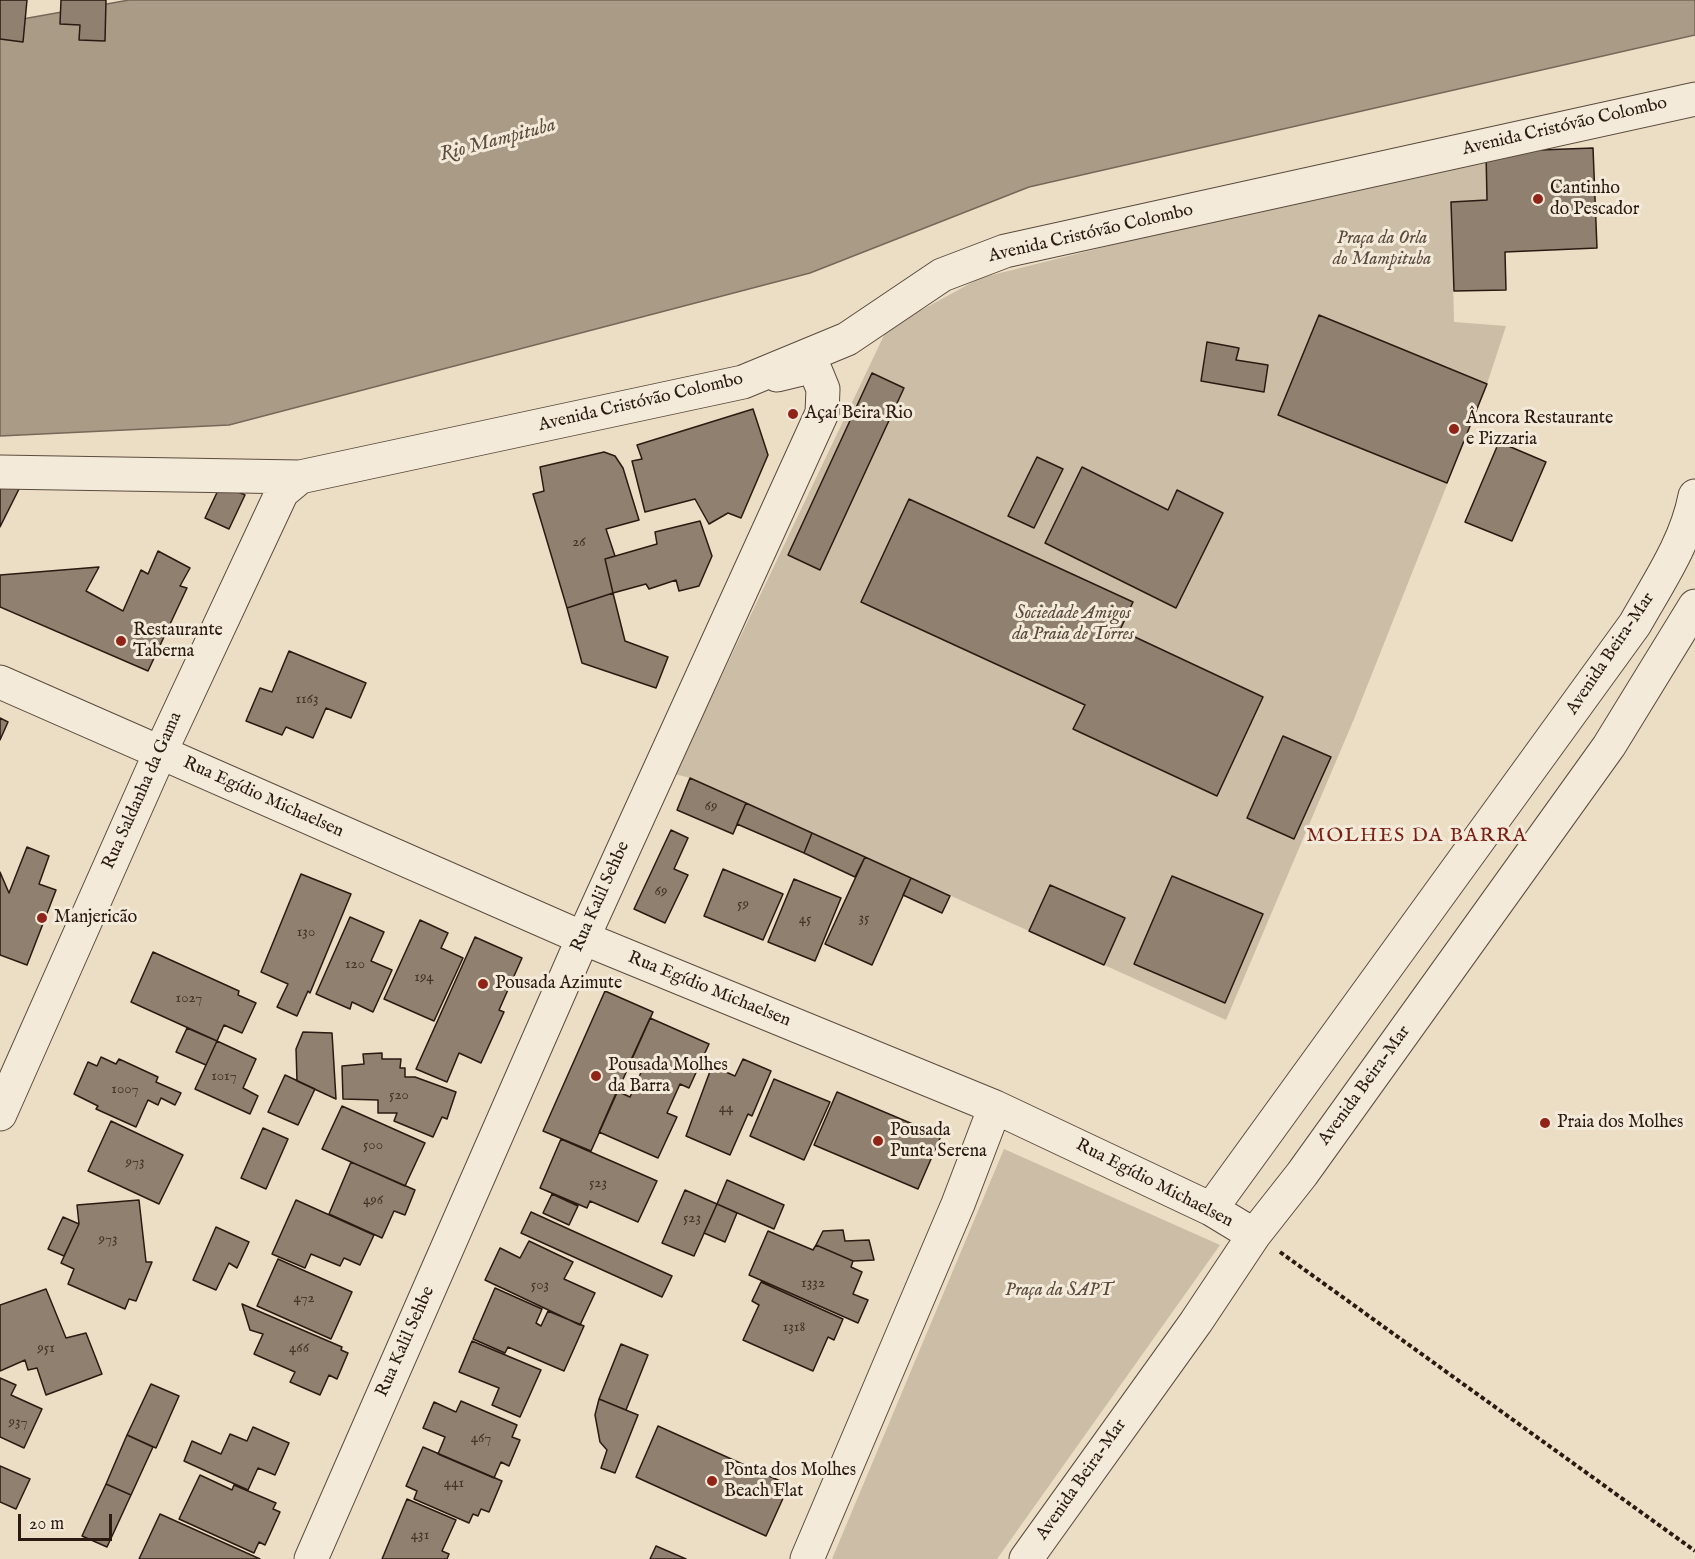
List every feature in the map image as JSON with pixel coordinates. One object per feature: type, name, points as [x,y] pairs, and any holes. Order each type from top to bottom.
[{"type":"street","name":"Avenida Cristóvão Colombo","points":[[0,472],[300,477],[743,382],[847,339],[942,275],[1005,251],[1695,99]]},
{"type":"street","name":"Rua Kalil Sehbe","points":[[311,1559],[583,938],[822,413],[822,381],[812,369],[743,382]]},
{"type":"street","name":"Rua Saldanha da Gama","points":[[0,1114],[160,753],[282,492],[300,477]]},
{"type":"street","name":"Avenida Beira-Mar","points":[[1211,1209],[1635,624],[1679,546],[1691,516],[1695,496]]},
{"type":"street","name":"Avenida Beira-Mar","points":[[1026,1559],[1196,1322],[1254,1235],[1309,1164],[1609,746],[1695,606]]},
{"type":"street","name":"Rua Egídio Michaelsen","points":[[0,682],[583,938],[995,1107],[1211,1209],[1254,1235]]},
{"type":"street","points":[[1566,719],[1609,746]]},
{"type":"street","points":[[807,1559],[953,1215],[995,1107]]},
{"type":"path","points":[[1254,1235],[1302,1266],[1695,1551]]},
{"type":"green space","name":"Sociedade Amigos da Praia de Torres","points":[[1486,152],[1487,200],[1451,202],[1454,322],[1506,326],[1487,384],[1354,719],[1226,1020],[690,778],[675,774],[887,329],[980,278]]},
{"type":"green space","name":"Praça da SAPT","points":[[1004,1149],[1220,1245],[997,1559],[832,1559]]},
{"type":"water","name":"Rio Mampituba","points":[[129,0],[1695,0],[1695,35],[1029,187],[810,273],[229,425],[0,436],[0,23]]},
{"type":"building","points":[[0,0],[27,0],[23,42],[0,39]]},
{"type":"building","points":[[61,0],[106,0],[105,41],[79,40],[80,25],[60,24]]},
{"type":"building","points":[[1593,148],[1597,248],[1505,252],[1506,290],[1454,291],[1451,202],[1487,200],[1486,152]]},
{"type":"building","points":[[1319,315],[1487,384],[1447,483],[1278,415]]},
{"type":"building","points":[[1207,342],[1239,348],[1236,360],[1268,365],[1264,392],[1201,381]]},
{"type":"building","points":[[872,373],[904,388],[820,570],[788,555]]},
{"type":"building","points":[[753,409],[768,455],[741,518],[728,513],[709,524],[695,499],[645,512],[632,461],[642,459],[637,445]]},
{"type":"building","points":[[1499,442],[1546,462],[1512,541],[1465,522]]},
{"type":"building","points":[[604,452],[615,456],[623,468],[639,520],[606,529],[615,556],[605,559],[613,593],[567,608],[533,494],[544,491],[540,467]]},
{"type":"building","points":[[1037,457],[1063,469],[1034,528],[1008,516]]},
{"type":"building","points":[[1082,467],[1168,510],[1177,490],[1223,513],[1176,608],[1045,543]]},
{"type":"building","points":[[0,483],[21,485],[0,527]]},
{"type":"building","points":[[221,484],[245,495],[229,529],[205,518]]},
{"type":"building","points":[[909,499],[1133,602],[1120,630],[1263,697],[1217,796],[1073,729],[1085,705],[861,602]]},
{"type":"building","points":[[700,521],[712,556],[699,586],[679,591],[676,580],[649,589],[646,584],[613,593],[605,559],[657,544],[655,532]]},
{"type":"building","name":"Restaurante Taberna","points":[[158,551],[190,568],[180,586],[187,588],[148,671],[0,607],[0,575],[99,567],[86,591],[123,611],[141,570],[148,574]]},
{"type":"building","points":[[613,593],[625,641],[668,657],[656,688],[582,663],[567,608]]},
{"type":"building","points":[[289,651],[366,683],[351,718],[326,708],[313,738],[286,727],[282,735],[246,721],[260,688],[272,692]]},
{"type":"building","points":[[0,718],[8,722],[0,740]]},
{"type":"building","points":[[1283,736],[1331,757],[1294,839],[1247,818]]},
{"type":"building","points":[[690,778],[746,803],[733,834],[677,810]]},
{"type":"building","points":[[746,803],[812,833],[804,853],[737,824]]},
{"type":"building","points":[[671,830],[688,838],[674,869],[688,875],[665,923],[634,909]]},
{"type":"building","points":[[812,833],[865,857],[855,877],[804,853]]},
{"type":"building","points":[[27,847],[49,856],[39,884],[56,890],[27,965],[0,955],[0,872],[9,893]]},
{"type":"building","points":[[865,857],[911,878],[872,965],[825,944]]},
{"type":"building","points":[[723,869],[783,894],[763,940],[704,916]]},
{"type":"building","points":[[301,874],[351,894],[310,993],[308,991],[297,1016],[277,1007],[288,984],[261,972]]},
{"type":"building","points":[[1172,876],[1263,914],[1225,1003],[1134,964]]},
{"type":"building","points":[[911,878],[950,896],[942,913],[903,895]]},
{"type":"building","points":[[794,879],[841,898],[815,961],[768,942]]},
{"type":"building","points":[[1050,885],[1125,918],[1104,965],[1029,931]]},
{"type":"building","points":[[350,917],[384,932],[371,961],[392,970],[373,1012],[352,1002],[350,1009],[316,994]]},
{"type":"building","points":[[420,920],[448,933],[441,948],[463,958],[434,1021],[384,999]]},
{"type":"building","name":"Pousada Azimute","points":[[475,937],[522,958],[499,1010],[504,1012],[481,1063],[459,1053],[447,1082],[416,1069]]},
{"type":"building","points":[[153,952],[239,991],[238,995],[256,1003],[242,1033],[224,1025],[217,1041],[131,1002]]},
{"type":"building","name":"Pousada Molhes da Barra","points":[[605,991],[653,1012],[591,1151],[543,1131]]},
{"type":"building","points":[[650,1018],[709,1044],[689,1088],[680,1084],[667,1113],[677,1117],[658,1158],[599,1132],[617,1091],[630,1097],[643,1068],[630,1062]]},
{"type":"building","points":[[187,1028],[217,1041],[206,1065],[176,1052]]},
{"type":"building","points":[[303,1032],[332,1033],[336,1099],[297,1081],[296,1049]]},
{"type":"building","points":[[217,1041],[256,1059],[243,1088],[258,1096],[250,1114],[195,1089]]},
{"type":"building","points":[[382,1053],[382,1059],[401,1059],[400,1068],[405,1068],[405,1077],[415,1077],[456,1092],[447,1119],[442,1117],[433,1137],[394,1121],[397,1113],[378,1113],[378,1100],[343,1099],[342,1066],[364,1064],[363,1054]]},
{"type":"building","points":[[101,1057],[116,1064],[119,1059],[158,1077],[156,1082],[181,1093],[175,1105],[161,1098],[158,1105],[148,1100],[136,1127],[96,1109],[98,1106],[74,1094],[88,1062],[97,1066]]},
{"type":"building","points":[[743,1059],[771,1071],[752,1116],[748,1114],[730,1155],[686,1136],[712,1066],[735,1076]]},
{"type":"building","points":[[285,1075],[315,1089],[298,1125],[268,1112]]},
{"type":"building","points":[[774,1079],[830,1102],[804,1160],[750,1136]]},
{"type":"building","name":"Pousada Punta Serena","points":[[837,1092],[941,1136],[918,1189],[814,1145]]},
{"type":"building","points":[[342,1106],[425,1143],[405,1186],[322,1149]]},
{"type":"building","points":[[111,1121],[183,1155],[159,1204],[88,1171]]},
{"type":"building","points":[[263,1128],[288,1139],[266,1189],[241,1178]]},
{"type":"building","points":[[561,1139],[657,1181],[638,1222],[590,1201],[587,1208],[540,1188]]},
{"type":"building","points":[[351,1162],[415,1190],[405,1215],[394,1211],[382,1238],[329,1214]]},
{"type":"building","points":[[727,1180],[784,1205],[774,1229],[717,1204]]},
{"type":"building","points":[[685,1190],[717,1204],[694,1256],[662,1243]]},
{"type":"building","points":[[552,1194],[578,1206],[569,1225],[543,1213]]},
{"type":"building","points":[[139,1200],[146,1262],[152,1262],[136,1301],[129,1299],[125,1309],[68,1284],[74,1269],[61,1263],[79,1224],[77,1205]]},
{"type":"building","points":[[296,1200],[374,1235],[360,1265],[344,1258],[340,1266],[311,1254],[305,1268],[272,1254]]},
{"type":"building","points":[[717,1204],[737,1213],[725,1242],[704,1233]]},
{"type":"building","points":[[531,1212],[672,1276],[662,1297],[521,1233]]},
{"type":"building","points":[[63,1217],[79,1224],[64,1256],[48,1249]]},
{"type":"building","points":[[216,1227],[249,1242],[237,1268],[229,1263],[216,1290],[193,1280]]},
{"type":"building","points":[[843,1230],[845,1241],[869,1240],[874,1260],[853,1261],[816,1245],[823,1231]]},
{"type":"building","points":[[768,1231],[813,1250],[816,1245],[853,1261],[851,1267],[862,1272],[853,1294],[868,1300],[858,1323],[749,1275]]},
{"type":"building","points":[[529,1241],[573,1262],[564,1279],[595,1293],[580,1325],[485,1280],[500,1248],[520,1258]]},
{"type":"building","points":[[278,1259],[352,1292],[331,1339],[257,1306]]},
{"type":"building","points":[[761,1282],[843,1319],[834,1340],[828,1337],[813,1371],[743,1340],[759,1305],[752,1301]]},
{"type":"building","points":[[495,1288],[542,1309],[536,1323],[541,1326],[548,1311],[584,1326],[564,1371],[508,1347],[505,1353],[473,1339]]},
{"type":"building","points":[[46,1289],[66,1338],[86,1333],[102,1374],[46,1395],[37,1368],[28,1370],[25,1360],[0,1371],[0,1305]]},
{"type":"building","points":[[242,1304],[342,1347],[341,1350],[348,1353],[337,1379],[329,1375],[320,1395],[290,1382],[295,1372],[254,1354],[263,1334],[250,1330]]},
{"type":"building","points":[[472,1341],[541,1370],[520,1417],[492,1405],[499,1388],[459,1372]]},
{"type":"building","points":[[621,1344],[648,1355],[626,1410],[599,1399]]},
{"type":"building","points":[[0,1378],[16,1385],[11,1395],[42,1409],[24,1448],[0,1437]]},
{"type":"building","points":[[151,1384],[179,1396],[156,1448],[127,1435]]},
{"type":"building","points":[[599,1399],[638,1415],[615,1473],[601,1468],[607,1450],[600,1442],[595,1415]]},
{"type":"building","points":[[461,1401],[517,1425],[512,1437],[520,1440],[509,1466],[501,1462],[494,1478],[438,1454],[445,1437],[423,1428],[434,1402],[456,1412]]},
{"type":"building","name":"Ponta dos Molhes Beach Flat","points":[[658,1426],[789,1485],[766,1536],[636,1477]]},
{"type":"building","points":[[253,1427],[289,1443],[275,1475],[258,1468],[248,1490],[184,1461],[192,1441],[221,1454],[230,1434],[247,1441]]},
{"type":"building","points":[[127,1435],[153,1447],[131,1495],[106,1484]]},
{"type":"building","points":[[423,1447],[502,1481],[489,1512],[481,1509],[478,1516],[473,1514],[469,1523],[414,1499],[417,1491],[406,1486]]},
{"type":"building","points":[[0,1466],[30,1479],[16,1509],[0,1502]]},
{"type":"building","points":[[200,1475],[232,1490],[234,1485],[276,1503],[273,1509],[280,1512],[265,1545],[259,1542],[254,1553],[179,1519]]},
{"type":"building","points":[[106,1484],[131,1495],[107,1547],[82,1536]]},
{"type":"building","points":[[407,1499],[456,1520],[442,1551],[449,1554],[447,1559],[382,1559]]},
{"type":"building","points":[[160,1514],[260,1559],[139,1559]]},
{"type":"building","points":[[656,1546],[686,1559],[650,1559]]},
{"type":"place","name":"Cantinho do Pescador","points":[[1538,199]]},
{"type":"place","name":"Açaí Beira Rio","points":[[793,414]]},
{"type":"place","name":"Âncora Restaurante e Pizzaria","points":[[1454,429]]},
{"type":"place","name":"Restaurante Taberna","points":[[121,641]]},
{"type":"place","name":"Manjericão","points":[[42,918]]},
{"type":"place","name":"Pousada Azimute","points":[[483,984]]},
{"type":"place","name":"Pousada Molhes da Barra","points":[[596,1076]]},
{"type":"place","name":"Praia dos Molhes","points":[[1545,1123]]},
{"type":"place","name":"Pousada Punta Serena","points":[[878,1141]]},
{"type":"place","name":"Ponta dos Molhes Beach Flat","points":[[712,1481]]},
{"type":"district","name":"MOLHES DA BARRA","points":[[1417,837]]},
{"type":"park label","name":"Praça da Orla do Mampituba","points":[[1382,249]]}]
